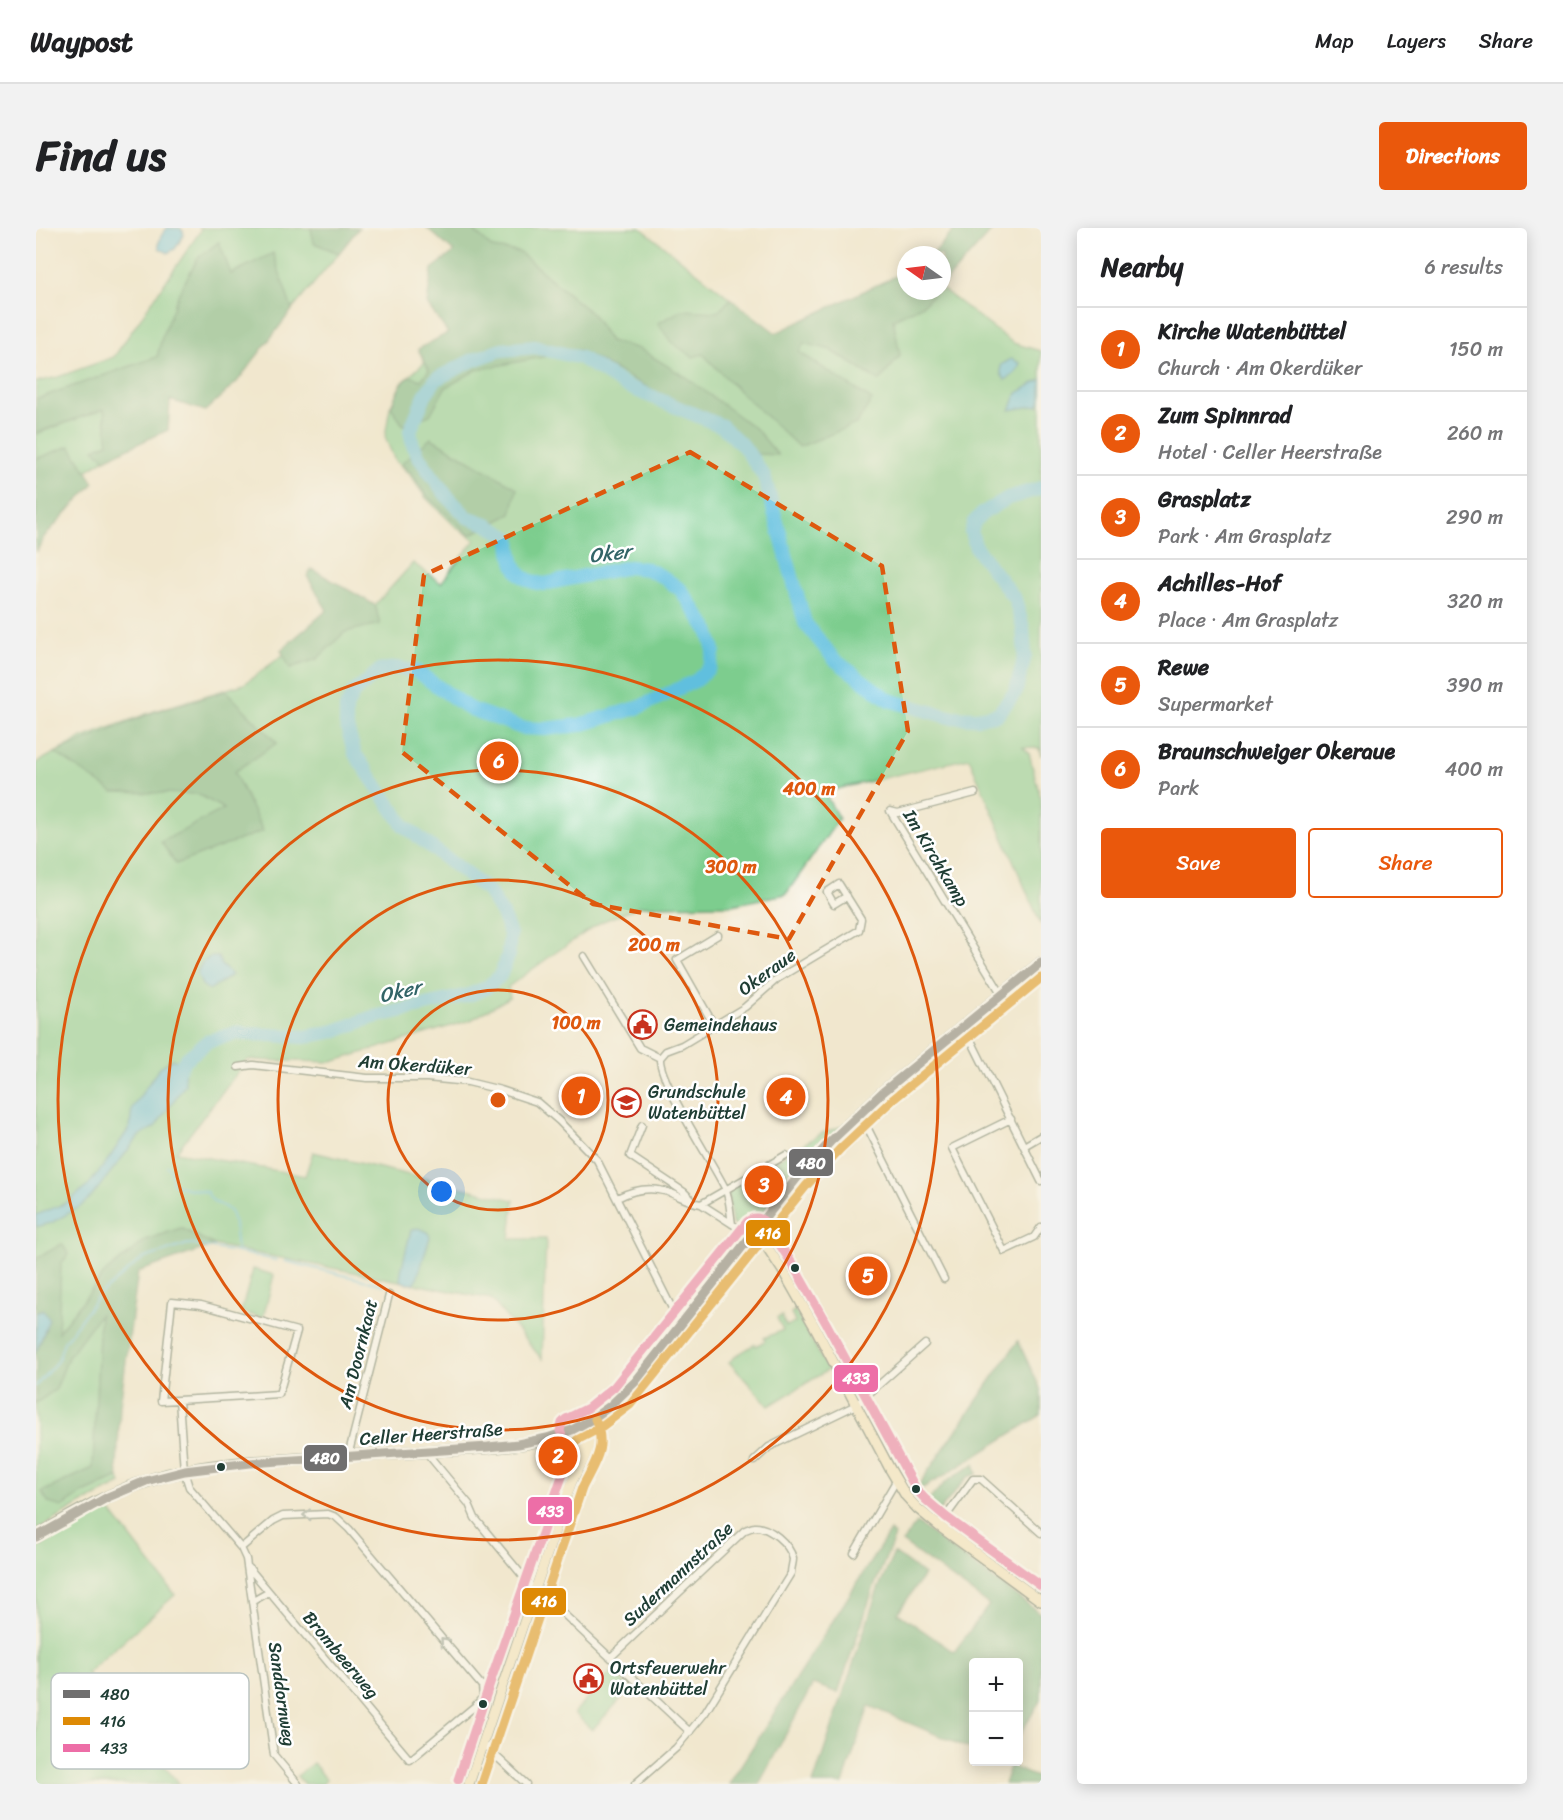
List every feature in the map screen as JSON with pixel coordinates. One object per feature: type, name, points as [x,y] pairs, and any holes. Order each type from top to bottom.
[{"type":"main road","name":"Celler Heerstraße","points":[[36,1537],[76,1512],[125,1489],[151,1479],[184,1471],[232,1464],[495,1447],[552,1437],[584,1424],[622,1396],[806,1169],[860,1113],[1041,963]]},
{"type":"main road","points":[[754,1233],[781,1266],[896,1481],[911,1502],[939,1526],[1041,1601]]},
{"type":"main road","points":[[469,1784],[578,1468],[590,1444],[589,1432],[584,1424]]},
{"type":"main road","points":[[572,1429],[580,1444],[578,1468]]},
{"type":"street","name":"Im Kirchkamp","points":[[975,793],[898,813],[890,811],[1002,996]]},
{"type":"street","name":"Okeraue","points":[[660,1058],[666,1051],[682,1045],[745,1007],[777,979],[859,930],[861,919],[847,896]]},
{"type":"street","points":[[715,1026],[678,960],[718,935]]},
{"type":"street","points":[[584,956],[640,1048],[660,1058],[660,1065],[671,1091],[727,1190],[732,1224]]},
{"type":"street","points":[[964,1026],[1041,1181]]},
{"type":"street","name":"Am Okerdüker","points":[[238,1067],[252,1065],[367,1078],[427,1078],[468,1082],[537,1102],[548,1110],[597,1160],[680,1324]]},
{"type":"street","points":[[860,1113],[944,1279]]},
{"type":"street","points":[[1011,1119],[952,1148],[1005,1251],[1034,1237],[1041,1227]]},
{"type":"street","points":[[642,1125],[630,1156],[697,1203],[732,1224],[754,1233]]},
{"type":"street","points":[[1024,1146],[1041,1136]]},
{"type":"street","points":[[617,1198],[628,1193],[651,1190],[663,1191],[697,1203],[727,1190],[786,1155]]},
{"type":"street","name":"Am Doornkaat","points":[[348,1456],[389,1295]]},
{"type":"street","points":[[172,1302],[201,1305],[297,1331],[279,1394],[179,1400],[161,1401],[172,1302]]},
{"type":"street","points":[[754,1461],[769,1447],[856,1405],[925,1344]]},
{"type":"street","points":[[179,1400],[184,1471]]},
{"type":"street","points":[[426,1452],[469,1504],[475,1518],[535,1591],[553,1604],[690,1732],[676,1748],[635,1784]]},
{"type":"street","name":"Sanddornweg","points":[[184,1471],[189,1487],[241,1548],[249,1568],[274,1755],[298,1784]]},
{"type":"street","points":[[939,1526],[973,1479],[981,1479],[1041,1533]]},
{"type":"street","points":[[854,1553],[896,1481]]},
{"type":"street","name":"Brombeerweg","points":[[241,1548],[273,1521],[283,1516],[328,1514],[336,1517],[349,1529],[482,1686],[484,1691],[480,1701],[410,1760],[317,1652],[249,1568]]},
{"type":"street","name":"Sudermannstraße","points":[[610,1658],[745,1530],[753,1527],[766,1529],[778,1537],[786,1545],[793,1560],[790,1573],[705,1713],[690,1732]]},
{"type":"street","points":[[253,1601],[269,1592]]},
{"type":"street","points":[[483,1744],[526,1784]]},
{"type":"highlighted area","points":[[690,452],[882,566],[908,731],[789,939],[593,904],[402,752],[424,575]]},
{"type":"green space","points":[[199,228],[311,228],[314,243],[339,253],[292,310],[273,254],[230,274],[219,242],[198,258],[179,293],[163,334],[157,357],[36,399],[36,382],[58,377],[114,357],[201,230]]},
{"type":"green space","points":[[311,228],[359,228],[339,253],[314,243]]},
{"type":"green space","points":[[427,228],[471,228],[492,248],[519,252],[592,314],[610,341],[640,349],[687,378],[757,430],[778,455],[757,454],[724,421],[669,399],[579,350],[476,370],[445,388],[430,415],[403,425],[391,407],[401,385],[410,376],[421,380],[429,370],[418,349],[448,333],[427,304],[432,269],[454,252]]},
{"type":"green space","points":[[471,228],[641,228],[731,299],[723,306],[799,350],[804,342],[831,350],[879,381],[900,356],[893,319],[921,306],[927,300],[951,300],[951,296],[1013,343],[1041,351],[1041,756],[1039,748],[1023,747],[1029,753],[1041,800],[1041,925],[969,758],[824,792],[839,819],[786,894],[732,905],[640,906],[601,922],[555,953],[508,987],[510,997],[471,1020],[332,1062],[247,1060],[176,1152],[305,1176],[313,1152],[514,1200],[510,1239],[546,1239],[542,1359],[491,1299],[214,1245],[181,1228],[146,1240],[105,1273],[57,1333],[62,1244],[36,1259],[36,763],[82,738],[154,711],[244,684],[335,616],[377,611],[375,605],[413,563],[441,583],[475,540],[456,527],[426,498],[410,475],[395,461],[385,437],[390,407],[401,384],[454,335],[634,348],[610,341],[592,314],[519,252],[492,248]]},
{"type":"green space","points":[[956,228],[994,228],[951,276],[951,246],[940,246]]},
{"type":"green space","points":[[219,242],[231,274],[273,253],[292,310],[237,382],[205,411],[170,400],[168,430],[105,459],[94,449],[108,443],[104,409],[36,433],[36,399],[157,357],[163,334],[179,293],[198,258]]},
{"type":"green space","points":[[897,275],[897,300],[927,300],[921,306],[893,319],[900,356],[879,381],[831,350],[804,343],[799,352],[872,400],[856,424],[799,447],[703,354],[693,357],[671,342],[658,323],[682,310],[717,312],[731,299],[776,333]]},
{"type":"green space","points":[[104,409],[108,443],[95,449],[105,459],[86,471],[70,446],[36,459],[36,434]]},
{"type":"green space","points":[[431,438],[517,488],[511,514],[470,535],[427,496],[412,474],[401,464]]},
{"type":"green space","points":[[70,446],[94,483],[44,537],[36,553],[36,459]]},
{"type":"green space","points":[[312,569],[375,605],[380,624],[345,632],[317,659],[290,668],[281,650],[327,610],[307,576]]},
{"type":"green space","points":[[226,691],[277,743],[234,772],[263,831],[176,864],[161,842],[224,809],[198,794],[113,792],[55,753],[154,712]]},
{"type":"green space","points":[[848,1124],[751,1236],[732,1224],[727,1190],[822,1133]]},
{"type":"green space","points":[[181,1228],[214,1245],[138,1272],[120,1406],[117,1468],[119,1477],[83,1493],[62,1507],[49,1503],[42,1492],[93,1468],[100,1314],[68,1357],[56,1389],[36,1403],[36,1353],[46,1329],[43,1310],[36,1313],[36,1259],[62,1244],[69,1254],[61,1264],[58,1332],[105,1273],[146,1240]]},
{"type":"green space","points":[[253,1269],[274,1275],[263,1318],[241,1312]]},
{"type":"green space","points":[[795,1310],[828,1370],[769,1406],[729,1362],[755,1344],[756,1346],[765,1341],[764,1338],[783,1330],[777,1318],[782,1316],[786,1326],[795,1323],[791,1313]]},
{"type":"green space","points":[[100,1312],[93,1468],[42,1492],[62,1507],[83,1493],[119,1477],[121,1484],[81,1504],[36,1531],[36,1403],[56,1389],[68,1357]]},
{"type":"green space","points":[[1018,1341],[1041,1390],[1041,1415],[913,1493]]},
{"type":"green space","points":[[974,1464],[977,1474],[967,1477],[941,1509],[930,1512],[926,1509],[924,1504],[947,1481]]},
{"type":"green space","points":[[108,1508],[175,1595],[87,1673],[51,1673],[51,1769],[167,1769],[179,1784],[36,1784],[36,1549]]},
{"type":"green space","points":[[917,1523],[1041,1614],[1041,1699],[1023,1729],[1023,1658],[969,1658],[969,1748],[869,1706],[843,1784],[813,1784],[878,1589],[894,1553],[924,1575],[898,1613],[954,1652],[989,1605],[902,1542]]},
{"type":"green space","points":[[890,1531],[895,1536],[874,1587],[838,1693],[813,1684],[759,1784],[729,1784]]},
{"type":"green space","points":[[612,1671],[630,1689],[592,1730],[574,1713]]},
{"type":"green space","points":[[313,1763],[327,1780],[322,1784],[304,1784],[297,1776]]},
{"type":"green space","points":[[1010,1766],[1041,1779],[1040,1784],[1004,1784]]},
{"type":"water","points":[[167,228],[180,228],[184,235],[175,249],[168,253],[159,248],[161,237]]},
{"type":"water","points":[[1011,359],[1020,363],[1014,374],[1005,380],[1001,374],[1001,365]]},
{"type":"water","points":[[1041,379],[1039,405],[1010,410],[1017,393]]},
{"type":"water","points":[[210,957],[218,957],[221,965],[232,975],[209,990],[202,985],[197,973],[202,963]]},
{"type":"water","points":[[173,1059],[184,1068],[185,1085],[155,1127],[140,1135],[92,1196],[80,1207],[51,1223],[36,1227],[36,1215],[66,1203],[88,1186],[130,1127],[132,1108],[160,1067]]},
{"type":"water","points":[[418,1228],[428,1232],[430,1237],[417,1279],[414,1284],[407,1284],[400,1280],[401,1271],[411,1230]]},
{"type":"water","points":[[43,1310],[49,1319],[36,1353],[36,1313]]},
{"type":"waterway","name":"Oker","points":[[170,1081],[186,1059],[208,1041],[236,1033],[305,1037],[335,1031],[370,1018],[469,995],[486,988],[500,976],[508,956],[510,934],[502,914],[488,891],[404,826],[355,754],[346,724],[346,708],[354,692],[379,671],[395,668],[416,671],[468,708],[522,728],[545,729],[579,725],[637,708],[697,680],[710,667],[714,650],[708,630],[681,590],[647,569],[629,567],[544,584],[521,575],[514,563],[510,538],[484,523],[467,517],[446,495],[420,459],[413,445],[410,431],[425,395],[436,379],[473,360],[501,350],[535,347],[581,358],[624,385],[722,426],[744,447],[764,476],[805,623],[835,660],[889,700],[949,717],[977,718],[998,714],[1016,691],[1025,655],[1023,628],[1015,599],[976,548],[971,532],[974,522],[983,513],[1008,498],[1041,488]]},
{"type":"waterway","points":[[167,1166],[170,1169],[173,1183],[181,1187],[207,1192],[212,1200],[231,1213],[237,1250]]},
{"type":"waterway","points":[[36,1386],[58,1360],[64,1342],[98,1296],[142,1259],[188,1244],[276,1260]]},
{"type":"waterway","points":[[285,1261],[384,1285]]},
{"type":"transit line","name":"480","points":[[36,1537],[108,1497],[146,1481],[185,1471],[250,1463],[518,1444],[572,1430],[592,1419],[610,1406],[635,1382],[797,1178],[831,1141],[883,1092],[1041,963]]},
{"type":"transit line","name":"416","points":[[577,1440],[600,1428],[630,1405],[806,1186],[840,1149],[891,1101],[1041,978]]},
{"type":"transit line","name":"433","points":[[458,1780],[566,1465],[568,1450],[560,1431],[562,1423],[588,1408],[614,1387],[747,1222],[754,1218],[765,1222],[793,1265],[916,1489],[946,1517],[1041,1586]]},
{"type":"transit line","name":"416","points":[[482,1784],[582,1488],[598,1455],[600,1438],[595,1419]]},
{"type":"place","name":"Braunschweiger Okeraue","points":[[499,761]]},
{"type":"place","name":"Gemeindehaus","points":[[643,1025]]},
{"type":"place","name":"Kirche Watenbüttel","points":[[581,1096]]},
{"type":"place","name":"Achilles-Hof","points":[[786,1097]]},
{"type":"place","name":"Grundschule Watenbüttel","points":[[627,1102]]},
{"type":"place","name":"Grasplatz","points":[[764,1185]]},
{"type":"place","name":"Rewe","points":[[868,1276]]},
{"type":"place","name":"Zum Spinnrad","points":[[558,1456]]},
{"type":"place","name":"Ortsfeuerwehr Watenbüttel","points":[[589,1678]]}]
